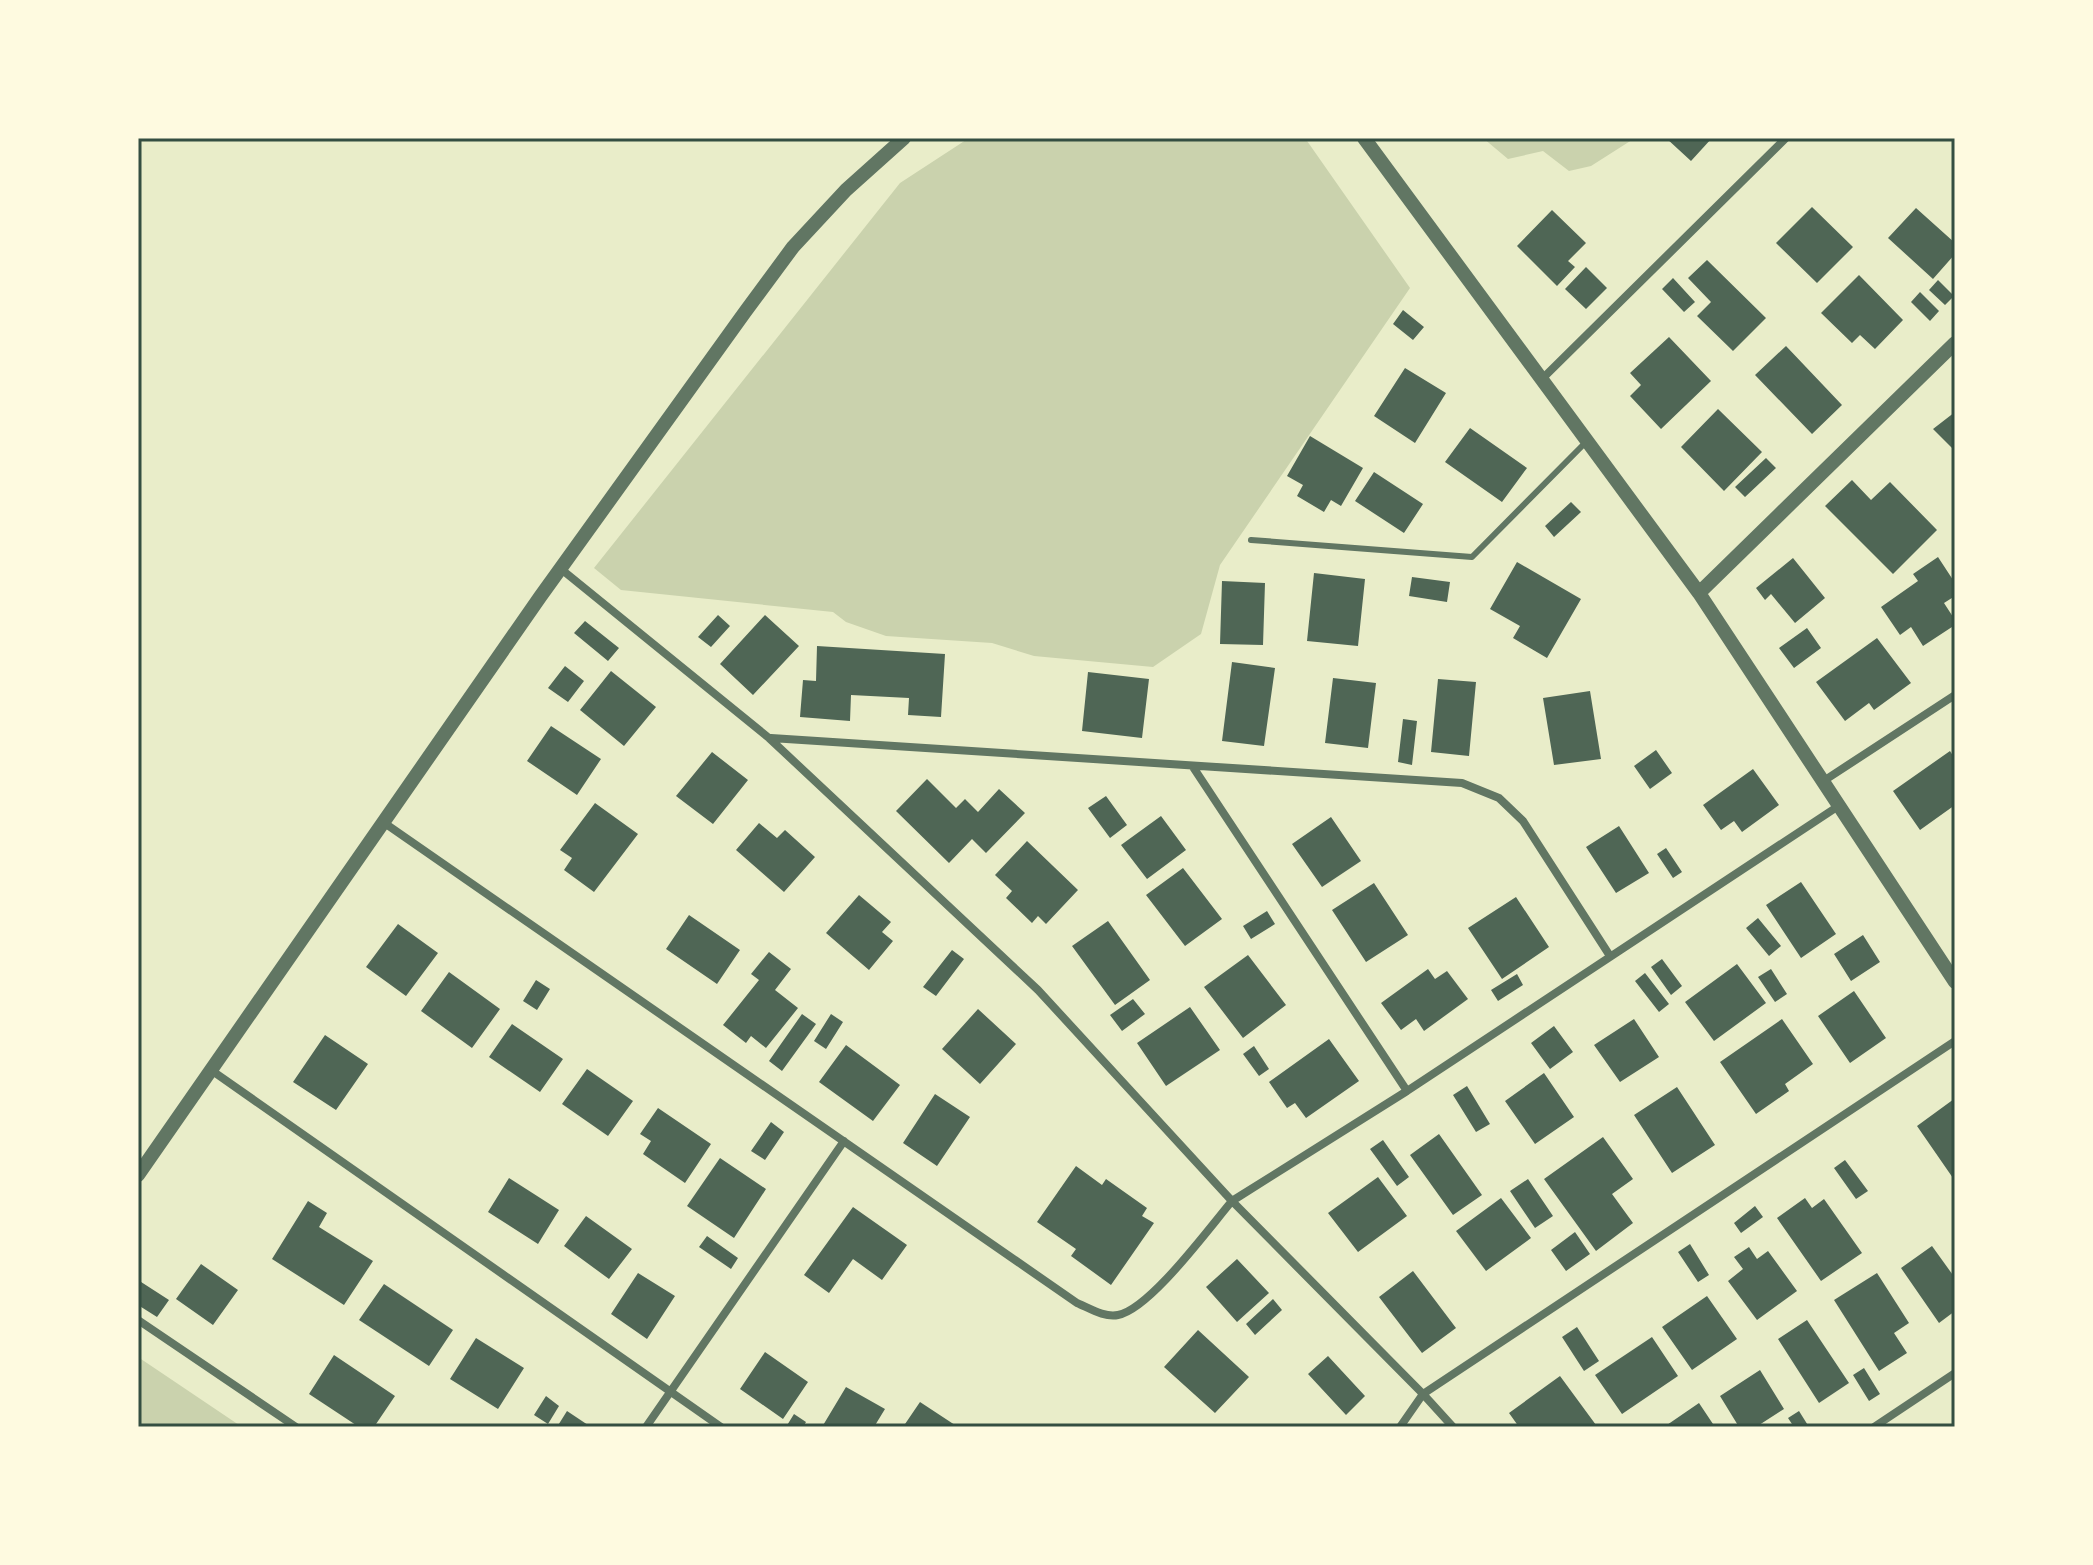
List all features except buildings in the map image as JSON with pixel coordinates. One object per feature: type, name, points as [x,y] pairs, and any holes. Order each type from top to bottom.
[{"type":"street","points":[[138,1175],[561,569],[793,247],[846,190],[904,138]]},
{"type":"street","points":[[1364,138],[1699,593],[1837,807],[1950,960],[1955,982]]},
{"type":"street","points":[[1540,381],[1786,138]]},
{"type":"street","points":[[1699,593],[1955,343]]},
{"type":"street","points":[[561,569],[769,738],[1038,990],[1232,1201],[1453,1427]]},
{"type":"street","points":[[1822,782],[1955,695]]},
{"type":"street","points":[[769,738],[1462,783],[1499,798],[1523,821],[1610,956]]},
{"type":"street","points":[[1193,767],[1407,1091]]},
{"type":"street","points":[[383,822],[1077,1303],[1116,1316],[1148,1299],[1232,1201],[1407,1091],[1837,807]]},
{"type":"street","points":[[1400,1427],[1423,1394],[1955,1041]]},
{"type":"street","points":[[211,1070],[721,1427]]},
{"type":"street","points":[[646,1427],[844,1141]]},
{"type":"street","points":[[138,1320],[296,1427]]},
{"type":"street","points":[[1874,1427],[1955,1373]]},
{"type":"lane","points":[[1251,540],[1472,557],[1587,441]]},
{"type":"green space","points":[[969,138],[1305,138],[1410,288],[1220,565],[1201,634],[1153,667],[1034,656],[992,643],[886,636],[846,622],[833,612],[621,590],[594,568],[900,183]]},
{"type":"green space","points":[[1483,138],[1635,138],[1591,166],[1569,171],[1543,151],[1508,159]]},
{"type":"green space","points":[[138,1357],[242,1427],[138,1427]]}]
